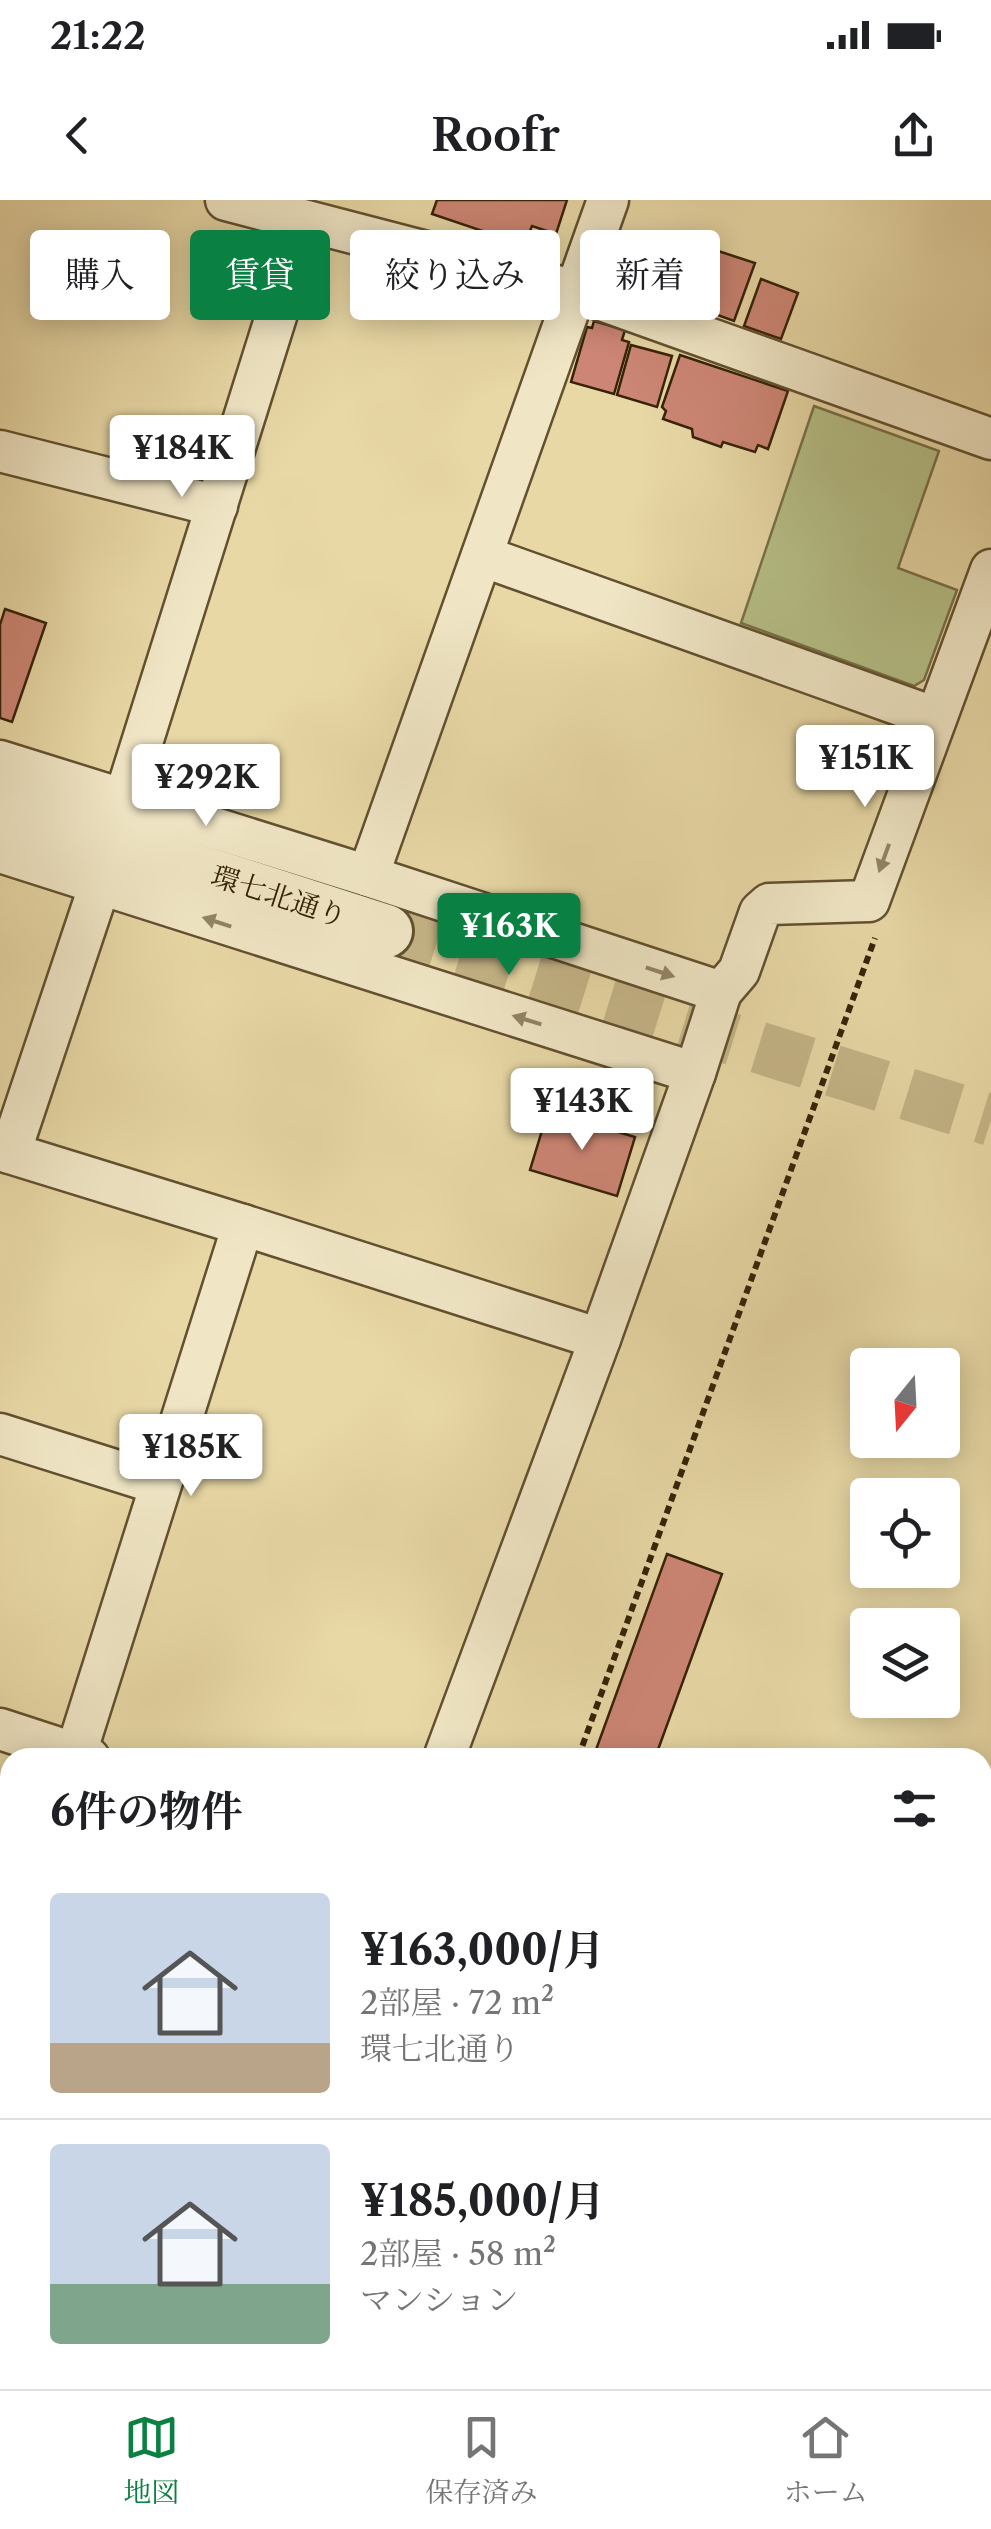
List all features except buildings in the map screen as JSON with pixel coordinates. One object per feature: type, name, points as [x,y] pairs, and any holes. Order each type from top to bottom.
[{"type":"street","points":[[226,200],[576,291],[991,439]]},
{"type":"street","points":[[368,876],[608,200]]},
{"type":"street","points":[[124,800],[306,221]]},
{"type":"street","points":[[0,451],[216,506]]},
{"type":"street","points":[[482,556],[936,718]]},
{"type":"street","points":[[448,1748],[600,1339],[721,992],[739,970],[760,912],[768,904],[869,901],[991,570]]},
{"type":"street","points":[[0,761],[721,992]]},
{"type":"street","name":"環七北通り","points":[[0,807],[386,931]]},
{"type":"street","points":[[0,852],[694,1073]]},
{"type":"street","points":[[100,884],[5,1151],[600,1339]]},
{"type":"street","points":[[84,1748],[159,1484],[243,1225]]},
{"type":"street","points":[[0,1434],[159,1484]]},
{"type":"street","points":[[0,1729],[60,1748]]},
{"type":"path","points":[[582,1748],[886,906],[869,901]]},
{"type":"green space","points":[[814,406],[939,451],[898,568],[957,590],[924,680],[914,686],[741,623]]},
{"type":"tunnel","points":[[386,931],[991,1120]]}]
